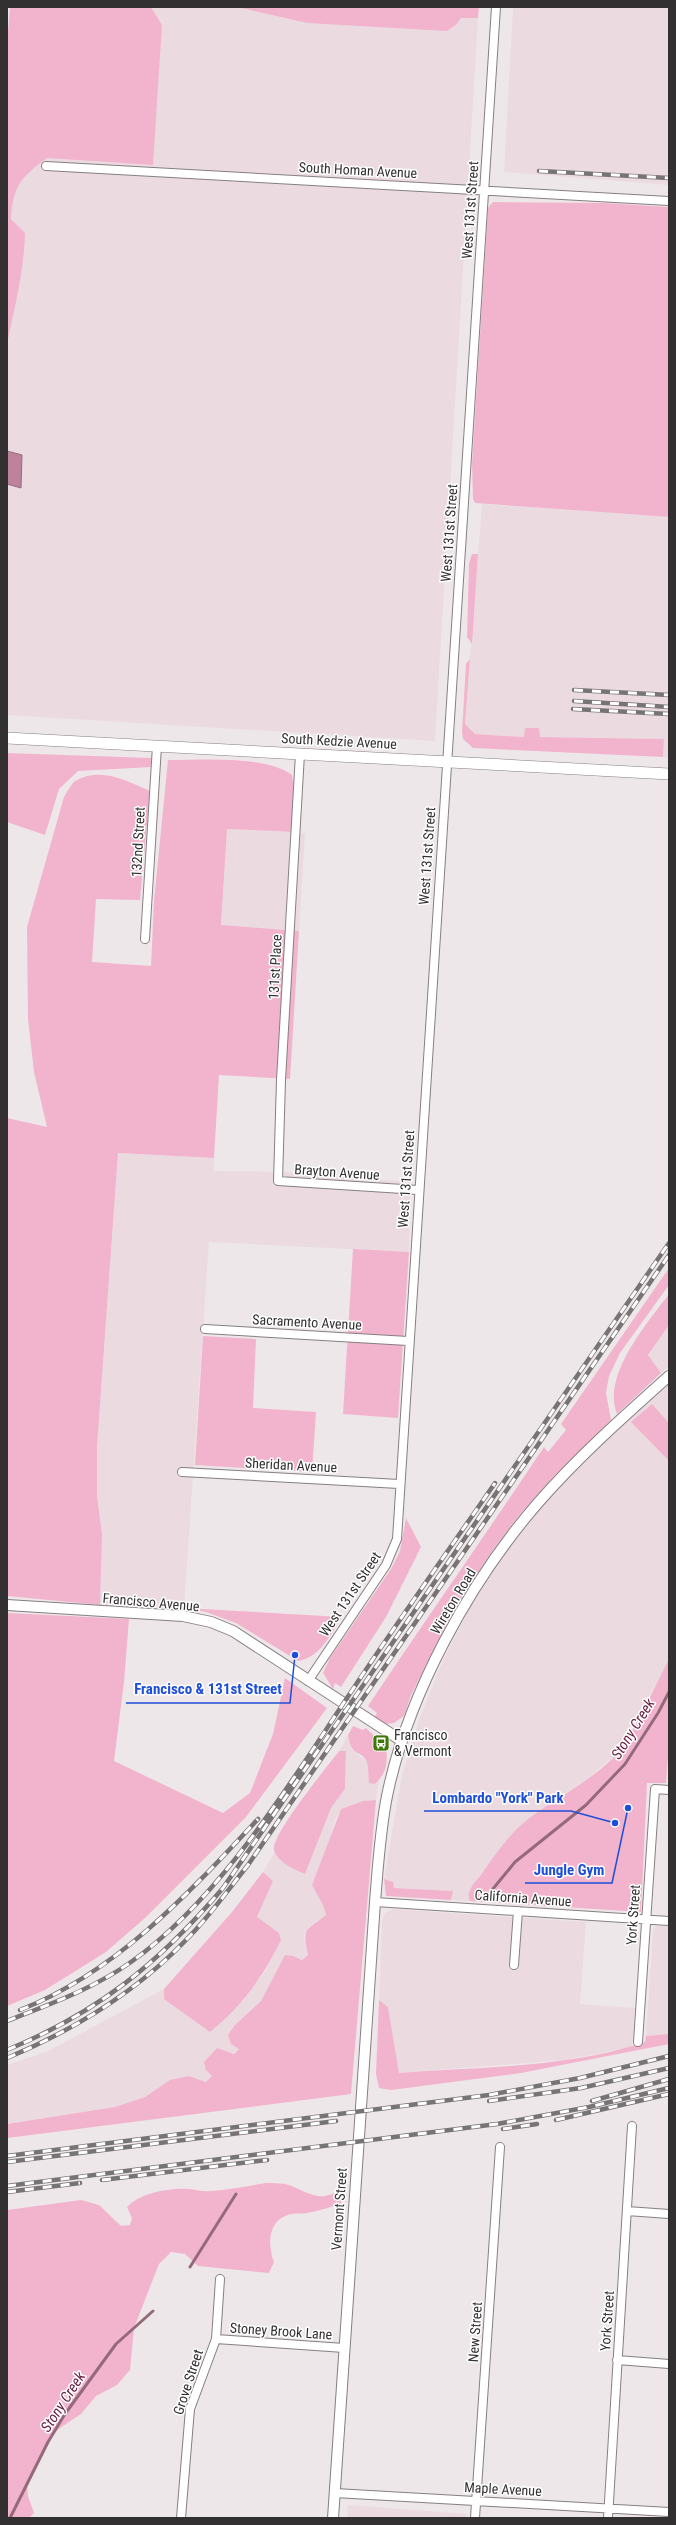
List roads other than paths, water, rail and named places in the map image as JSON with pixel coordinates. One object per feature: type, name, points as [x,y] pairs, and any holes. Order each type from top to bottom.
[{"type":"main road","name":"South Kedzie Avenue","points":[[7,738],[669,774]]},
{"type":"street","name":"West 131st Street","points":[[308,1681],[392,1554],[396,1540],[398,1484],[496,7]]},
{"type":"street","name":"South Homan Avenue","points":[[46,166],[669,200]]},
{"type":"street","name":"132nd Street","points":[[145,939],[157,746]]},
{"type":"street","name":"131st Place","points":[[278,1181],[282,1072],[300,754]]},
{"type":"street","name":"Brayton Avenue","points":[[278,1181],[418,1190]]},
{"type":"street","name":"Sacramento Avenue","points":[[205,1329],[408,1341]]},
{"type":"street","name":"Wireton Road","points":[[375,1902],[383,1821],[402,1742],[432,1667],[452,1627],[480,1581],[536,1505],[629,1409],[669,1376]]},
{"type":"street","name":"Sheridan Avenue","points":[[182,1472],[398,1484]]},
{"type":"street","name":"Francisco Avenue","points":[[7,1605],[183,1616],[211,1622],[233,1631],[402,1742]]},
{"type":"street","name":"York Street","points":[[638,2042],[654,1789],[669,1790]]},
{"type":"street","name":"California Avenue","points":[[375,1902],[669,1921]]},
{"type":"street","name":"Vermont Street","points":[[333,2518],[375,1902]]},
{"type":"street","points":[[514,1965],[518,1911]]},
{"type":"street","name":"York Street","points":[[608,2518],[632,2126]]},
{"type":"street","name":"New Street","points":[[475,2518],[500,2147]]},
{"type":"street","points":[[627,2211],[669,2214]]},
{"type":"street","name":"Grove Street","points":[[181,2518],[190,2409],[216,2340],[220,2279]]},
{"type":"street","name":"Stoney Brook Lane","points":[[216,2340],[344,2348]]},
{"type":"street","points":[[617,2360],[669,2364]]},
{"type":"street","name":"Maple Avenue","points":[[335,2493],[669,2512]]},
{"type":"waterway","name":"Stony Creek","points":[[492,1890],[515,1862],[586,1805],[625,1764],[658,1713],[669,1692]]},
{"type":"waterway","name":"Stony Creek","points":[[190,2267],[236,2194]]},
{"type":"waterway","name":"Stony Creek","points":[[10,2518],[48,2442],[65,2414],[116,2344],[153,2311]]},
{"type":"railway","points":[[539,171],[669,178]]},
{"type":"railway","points":[[574,690],[669,695]]},
{"type":"railway","points":[[574,701],[669,707]]},
{"type":"railway","points":[[573,709],[669,714]]},
{"type":"railway","points":[[7,2050],[71,2019],[126,1983],[175,1940],[223,1888],[669,1243]]},
{"type":"railway","points":[[7,2058],[80,2022],[125,1993],[167,1959],[210,1913],[248,1865],[669,1255]]},
{"type":"railway","points":[[7,2021],[71,1995],[117,1972],[164,1936],[194,1906],[251,1839],[277,1803],[385,1642],[495,1483]]},
{"type":"railway","points":[[20,2010],[55,1994],[88,1975],[150,1928],[205,1875],[258,1819]]},
{"type":"railway","points":[[7,2156],[489,2095],[580,2078],[669,2056]]},
{"type":"railway","points":[[489,2101],[581,2088],[669,2068]]},
{"type":"railway","points":[[592,2101],[669,2079]]},
{"type":"railway","points":[[7,2186],[497,2124],[589,2107],[669,2088]]},
{"type":"railway","points":[[556,2120],[669,2094]]},
{"type":"railway","points":[[7,2162],[336,2121]]},
{"type":"railway","points":[[503,2129],[537,2124]]},
{"type":"railway","points":[[102,2180],[267,2160]]},
{"type":"railway","points":[[7,2192],[80,2183]]},
{"type":"place","name":"Francisco & 131st Street","points":[[295,1655]]},
{"type":"place","name":"Francisco & Vermont","points":[[381,1743]]},
{"type":"place","name":"Jungle Gym","points":[[628,1808]]},
{"type":"place","name":"Lombardo \"York\" Park","points":[[615,1823]]}]
